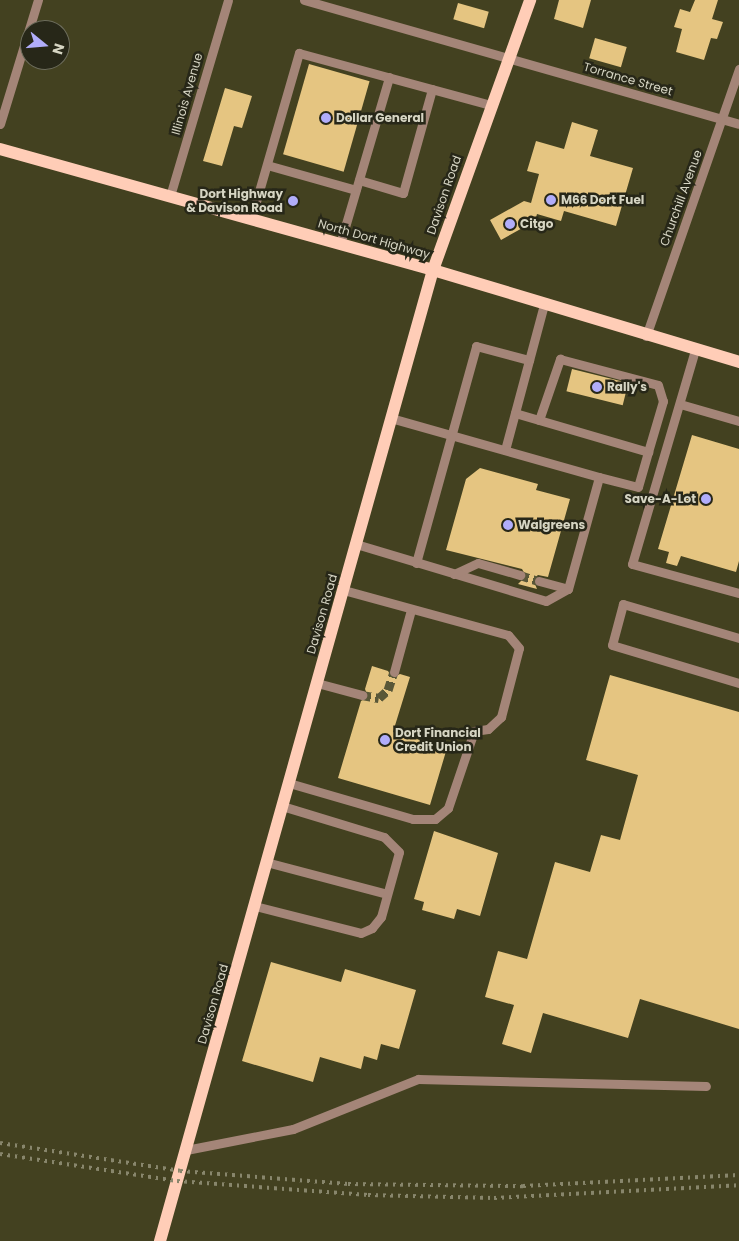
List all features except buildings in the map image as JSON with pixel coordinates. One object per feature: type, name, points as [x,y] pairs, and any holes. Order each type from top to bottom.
[{"type":"main road","name":"Davison Road","points":[[160,1241],[433,270],[530,0]]},
{"type":"main road","name":"North Dort Highway","points":[[0,149],[433,270],[646,336],[739,362]]},
{"type":"street","points":[[0,124],[38,0]]},
{"type":"street","name":"Illinois Avenue","points":[[170,196],[228,0]]},
{"type":"street","name":"Torrance Street","points":[[304,0],[739,124]]},
{"type":"street","points":[[251,219],[299,53],[491,105]]},
{"type":"street","name":"Churchill Avenue","points":[[646,336],[739,69]]},
{"type":"street","points":[[340,244],[389,77]]},
{"type":"street","points":[[359,180],[402,193],[432,89]]},
{"type":"street","points":[[267,165],[356,190]]},
{"type":"street","points":[[505,450],[544,304]]},
{"type":"street","points":[[416,563],[476,346],[529,360]]},
{"type":"street","points":[[695,350],[632,564],[739,593]]},
{"type":"street","points":[[391,418],[638,487],[663,401],[658,385],[560,359],[539,420]]},
{"type":"street","points":[[680,404],[739,421]]},
{"type":"street","points":[[515,413],[648,452]]},
{"type":"street","points":[[356,544],[546,600],[568,589],[599,477]]},
{"type":"street","points":[[454,574],[478,563],[520,575]]},
{"type":"street","points":[[539,581],[568,589]]},
{"type":"street","points":[[289,783],[413,819],[435,820],[448,808],[474,731],[488,728],[501,717],[519,648],[508,635],[343,590]]},
{"type":"street","points":[[739,638],[623,604],[612,645],[739,683]]},
{"type":"street","points":[[394,672],[411,610]]},
{"type":"street","points":[[317,682],[362,695]]},
{"type":"street","points":[[255,906],[361,932],[372,928],[380,917],[399,852],[395,844],[384,837],[282,806]]},
{"type":"street","points":[[266,862],[387,894]]},
{"type":"street","points":[[186,1150],[293,1129],[418,1079],[706,1086]]},
{"type":"tunnel","points":[[520,575],[539,581]]},
{"type":"tunnel","points":[[362,695],[379,698],[388,690],[394,672]]},
{"type":"railway","points":[[0,1143],[180,1171],[348,1184],[523,1186],[739,1175]]},
{"type":"railway","points":[[0,1154],[177,1181],[368,1195],[494,1198],[739,1185]]},
{"type":"place","name":"Dollar General","points":[[326,118]]},
{"type":"place","name":"M66 Dort Fuel","points":[[551,200]]},
{"type":"place","name":"Dort Highway & Davison Road","points":[[293,201]]},
{"type":"place","name":"Citgo","points":[[510,224]]},
{"type":"place","name":"Rally's","points":[[597,387]]},
{"type":"place","name":"Save-A-Lot","points":[[706,499]]},
{"type":"place","name":"Walgreens","points":[[508,525]]},
{"type":"place","name":"Dort Financial Credit Union","points":[[385,740]]}]
